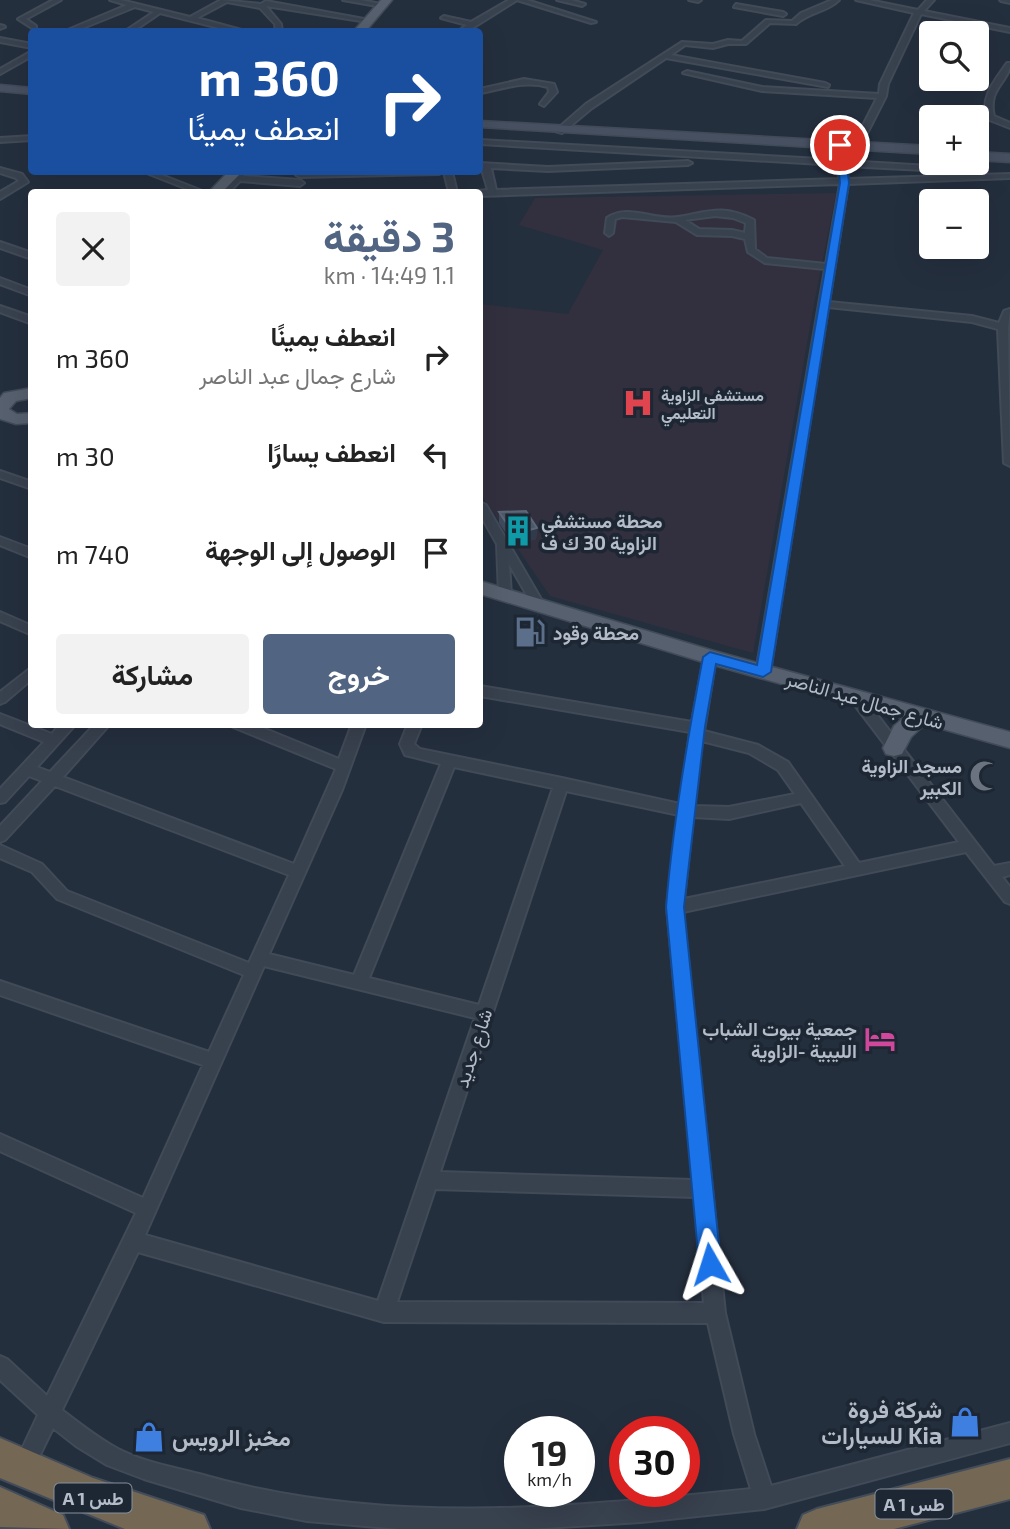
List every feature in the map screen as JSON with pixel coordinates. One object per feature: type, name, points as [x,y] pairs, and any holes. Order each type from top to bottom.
[{"type":"highway","name":"A 1 طس","points":[[11,1463],[140,1516],[190,1529]]},
{"type":"highway","name":"A 1 طس","points":[[817,1529],[1010,1479]]},
{"type":"highway","name":"A 1 طس","points":[[0,1507],[49,1529]]},
{"type":"main road","points":[[360,25],[379,2]]},
{"type":"main road","points":[[0,87],[28,89]]},
{"type":"main road","points":[[483,126],[919,150]]},
{"type":"main road","points":[[989,155],[1010,156]]},
{"type":"main road","points":[[208,189],[231,175]]},
{"type":"main road","points":[[218,189],[232,175]]},
{"type":"main road","points":[[28,382],[7,400],[11,418],[28,418]]},
{"type":"main road","points":[[0,432],[28,419]]},
{"type":"main road","name":"شارع جمال عبد الناصر","points":[[483,588],[710,657],[1010,740]]},
{"type":"main road","points":[[894,748],[902,732],[920,716]]},
{"type":"street","points":[[34,27],[21,19],[58,0]]},
{"type":"street","points":[[114,0],[229,28]]},
{"type":"street","points":[[191,19],[227,0],[360,25]]},
{"type":"street","points":[[263,5],[272,0]]},
{"type":"street","points":[[346,0],[379,2]]},
{"type":"street","points":[[465,28],[514,0]]},
{"type":"street","points":[[520,0],[593,22]]},
{"type":"street","points":[[560,0],[582,4]]},
{"type":"street","points":[[692,0],[698,0]]},
{"type":"street","points":[[560,130],[687,42],[708,46],[728,42],[744,43],[768,21],[794,23],[799,16],[814,9],[827,8],[836,0]]},
{"type":"street","points":[[859,0],[1010,30]]},
{"type":"street","points":[[855,147],[882,96],[917,13],[931,0]]},
{"type":"street","points":[[1003,0],[1010,1]]},
{"type":"street","points":[[263,5],[278,28]]},
{"type":"street","points":[[76,28],[132,6]]},
{"type":"street","points":[[736,6],[799,16]]},
{"type":"street","points":[[133,28],[158,12]]},
{"type":"street","points":[[444,18],[470,24]]},
{"type":"street","points":[[0,40],[28,45]]},
{"type":"street","points":[[0,72],[28,55]]},
{"type":"street","points":[[664,56],[817,83],[835,92]]},
{"type":"street","points":[[0,62],[28,67]]},
{"type":"street","points":[[1009,68],[992,89],[987,108],[990,117],[1010,126]]},
{"type":"street","points":[[687,73],[762,89],[882,96]]},
{"type":"street","points":[[483,90],[515,81],[541,82],[551,86],[553,92],[544,104]]},
{"type":"street","points":[[0,141],[28,138]]},
{"type":"street","points":[[483,142],[979,171],[999,177]]},
{"type":"street","points":[[551,146],[546,168],[552,192]]},
{"type":"street","points":[[763,672],[845,183],[840,147]]},
{"type":"street","points":[[494,193],[483,165],[546,168],[762,160]]},
{"type":"street","points":[[0,170],[19,176],[24,182],[0,197]]},
{"type":"street","points":[[156,175],[195,189]]},
{"type":"street","points":[[250,175],[300,181],[393,175]]},
{"type":"street","points":[[483,194],[1010,176]]},
{"type":"street","points":[[608,233],[611,218],[621,214],[678,220],[702,213],[742,217],[751,222],[751,250],[765,260],[831,267]]},
{"type":"street","points":[[678,220],[697,232],[732,233],[749,237]]},
{"type":"street","points":[[3,249],[28,255]]},
{"type":"street","points":[[0,281],[28,293]]},
{"type":"street","points":[[3,310],[28,297]]},
{"type":"street","points":[[824,304],[960,317],[1003,327]]},
{"type":"street","points":[[3,310],[28,319]]},
{"type":"street","points":[[1010,312],[1007,313],[1003,327],[1010,464]]},
{"type":"street","points":[[0,474],[28,484]]},
{"type":"street","points":[[483,511],[539,606]]},
{"type":"street","points":[[0,541],[28,552]]},
{"type":"street","points":[[501,545],[505,595]]},
{"type":"street","points":[[0,616],[28,629]]},
{"type":"street","points":[[710,657],[685,811],[675,907],[715,1313],[744,1434],[764,1498]]},
{"type":"street","points":[[0,699],[28,674]]},
{"type":"street","points":[[483,692],[697,731],[775,759],[791,774],[856,870]]},
{"type":"street","points":[[856,697],[1010,898]]},
{"type":"street","points":[[0,719],[54,740]]},
{"type":"street","points":[[0,798],[65,728]]},
{"type":"street","points":[[0,836],[99,728]]},
{"type":"street","points":[[247,728],[343,766]]},
{"type":"street","points":[[11,1463],[50,1413],[132,1241],[298,872],[357,728]]},
{"type":"street","points":[[413,728],[407,744],[410,751],[685,811],[729,813],[806,797]]},
{"type":"street","points":[[359,983],[449,761]]},
{"type":"street","points":[[26,769],[298,872]]},
{"type":"street","name":"شارع جديد","points":[[384,1312],[562,783]]},
{"type":"street","points":[[675,907],[968,846]]},
{"type":"street","points":[[0,851],[37,868],[62,895],[255,965],[359,983],[484,1013]]},
{"type":"street","points":[[990,873],[1010,869]]},
{"type":"street","points":[[0,988],[212,1061]]},
{"type":"street","points":[[0,1142],[146,1208]]},
{"type":"street","points":[[429,1180],[702,1189]]},
{"type":"street","points":[[132,1241],[384,1312],[715,1313]]},
{"type":"street","points":[[0,1366],[50,1413],[83,1439],[114,1458],[242,1497],[307,1510],[419,1520],[503,1520],[641,1511],[764,1498],[1010,1433]]},
{"type":"shaded area","name":"مستشفى الزاوية التعليمي","points":[[836,193],[753,653],[550,596],[483,497],[483,304],[568,314],[603,250],[519,225],[535,198]]},
{"type":"building","points":[[526,511],[537,528],[514,534],[499,512]]},
{"type":"place","name":"مستشفى الزاوية التعليمي","points":[[638,403]]},
{"type":"place","name":"محطة مستشفي الزاوية 30 ك ف","points":[[518,531]]},
{"type":"place","name":"محطة وقود","points":[[530,632]]},
{"type":"place","name":"مسجد الزاوية الكبير","points":[[985,776]]},
{"type":"place","name":"جمعية بيوت الشباب الليبية -الزاوية","points":[[880,1039]]},
{"type":"place","name":"شركة فروة للسيارات Kia","points":[[965,1422]]},
{"type":"place","name":"مخبز الرويس","points":[[149,1437]]},
{"type":"route","points":[[710,1264],[675,907],[678,869],[697,727],[710,657],[763,672],[845,183],[840,145]]}]
